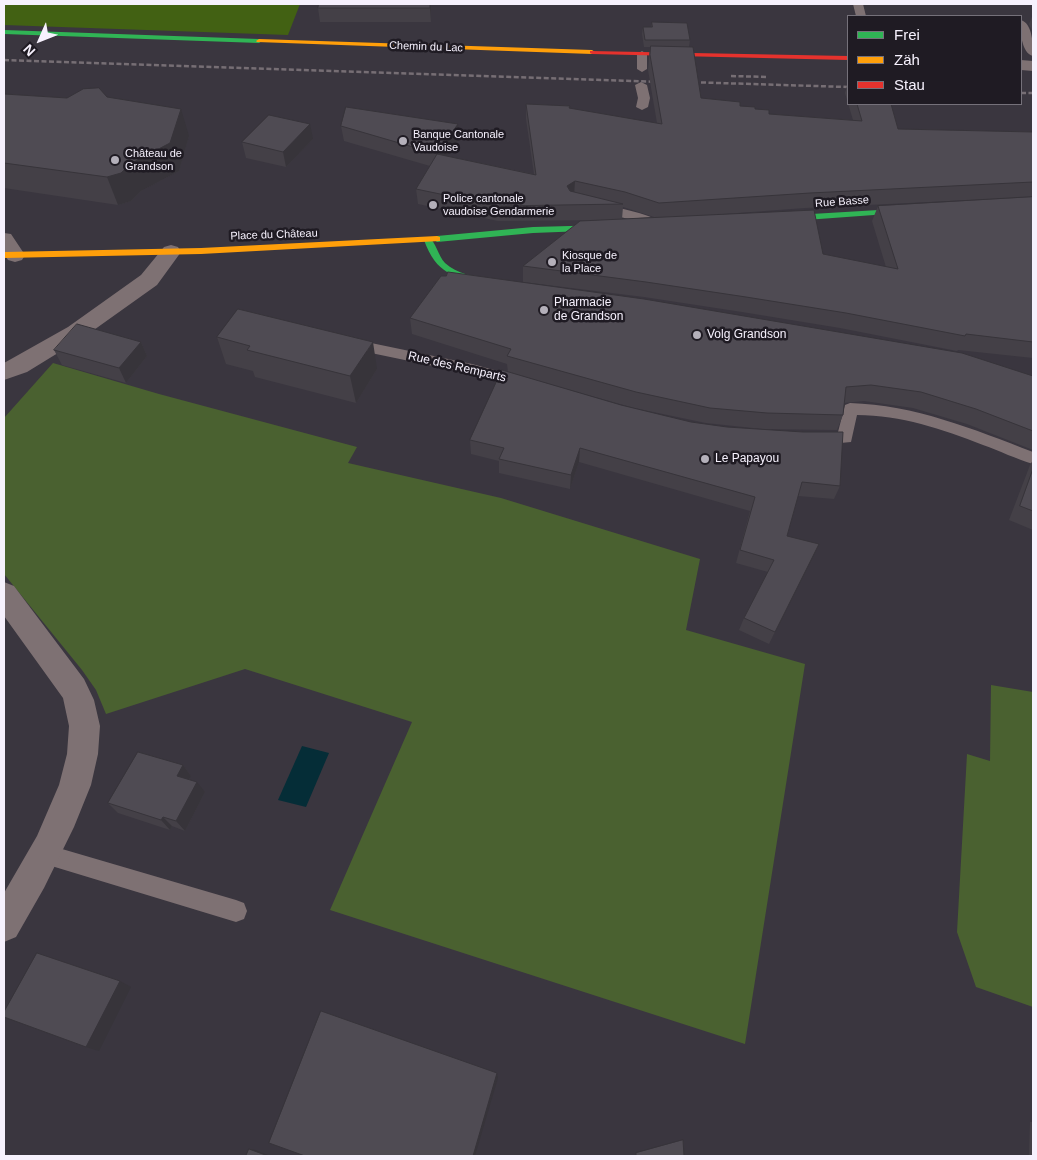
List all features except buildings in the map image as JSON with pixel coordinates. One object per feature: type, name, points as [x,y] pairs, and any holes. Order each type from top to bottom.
[{"type":"street","name":"Chemin du Lac","points":[[4,32],[642,54],[847,58]]},
{"type":"street","name":"Rue Basse","points":[[766,219],[925,210]]},
{"type":"street","name":"Place du Château","points":[[8,250],[171,252],[428,240],[533,230],[664,225]]},
{"type":"street","points":[[428,240],[434,261],[441,267],[450,272],[501,286]]},
{"type":"street","points":[[4,372],[26,362],[76,332],[149,280],[171,252]]},
{"type":"street","points":[[4,594],[69,682],[79,700],[86,736],[79,769],[60,824],[4,925]]},
{"type":"lane","points":[[1022,26],[1033,53]]},
{"type":"lane","points":[[642,54],[642,69]]},
{"type":"lane","points":[[641,85],[644,98],[642,107]]},
{"type":"lane","points":[[583,204],[664,225]]},
{"type":"lane","name":"Rue des Remparts","points":[[352,344],[472,369],[537,388]]},
{"type":"lane","points":[[808,438],[846,438],[850,409],[860,408],[889,412],[938,423],[1033,458]]},
{"type":"lane","points":[[45,854],[236,911]]},
{"type":"green space","points":[[4,4],[300,4],[288,35],[4,25]]},
{"type":"green space","points":[[53,363],[159,394],[357,447],[348,463],[501,498],[700,559],[686,630],[805,664],[745,1044],[330,910],[412,722],[245,669],[106,714],[96,690],[82,670],[4,574],[4,418]]},
{"type":"green space","points":[[991,685],[1033,692],[1033,1007],[976,987],[957,932],[967,754],[990,761]]},
{"type":"water","points":[[302,746],[329,753],[306,807],[278,800]]},
{"type":"railway","points":[[4,60],[663,82]]},
{"type":"railway","points":[[731,76],[768,77]]},
{"type":"railway","points":[[686,82],[847,87]]},
{"type":"railway","points":[[1022,93],[1033,93]]},
{"type":"traffic: fast","points":[[4,32],[259,41]]},
{"type":"traffic: fast","points":[[778,219],[912,210]]},
{"type":"traffic: fast","points":[[437,239],[533,230],[607,228]]},
{"type":"traffic: fast","points":[[428,240],[432,251],[442,266],[457,274],[486,282]]},
{"type":"traffic: slow","points":[[259,41],[592,52]]},
{"type":"traffic: slow","points":[[4,255],[201,251],[437,239]]},
{"type":"traffic: jam","points":[[592,52],[847,58]]},
{"type":"place","name":"Banque Cantonale Vaudoise","points":[[403,141]]},
{"type":"place","name":"Château de Grandson","points":[[115,160]]},
{"type":"place","name":"Police cantonale vaudoise Gendarmerie","points":[[433,205]]},
{"type":"place","name":"Kiosque de la Place","points":[[552,262]]},
{"type":"place","name":"Pharmacie de Grandson","points":[[544,310]]},
{"type":"place","name":"Volg Grandson","points":[[697,335]]},
{"type":"place","name":"Le Papayou","points":[[705,459]]}]
